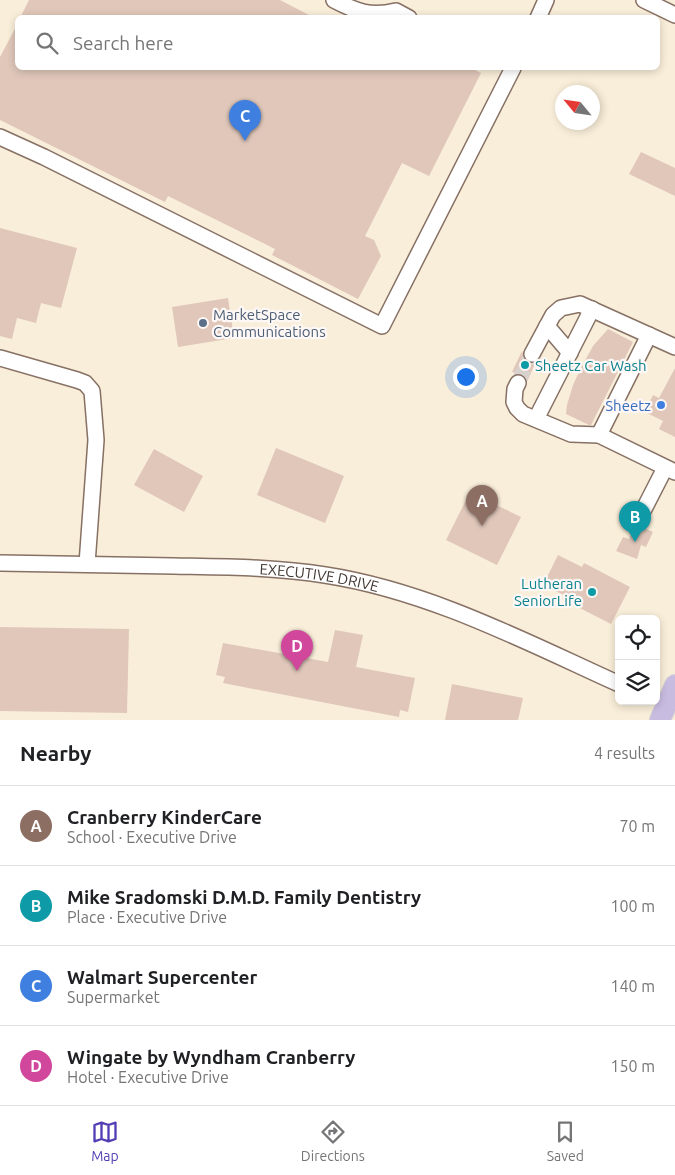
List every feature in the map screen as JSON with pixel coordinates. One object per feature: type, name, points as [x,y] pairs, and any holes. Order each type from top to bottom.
[{"type":"main road","points":[[664,709],[675,685]]},
{"type":"street","points":[[334,0],[365,13],[382,14],[396,11],[403,15]]},
{"type":"street","points":[[539,15],[546,0]]},
{"type":"street","points":[[644,0],[675,15]]},
{"type":"street","points":[[0,137],[44,157],[382,326],[509,70]]},
{"type":"street","points":[[536,419],[570,353],[586,306]]},
{"type":"street","points":[[532,354],[556,311],[586,306],[675,347]]},
{"type":"street","points":[[547,326],[570,353]]},
{"type":"street","points":[[599,435],[649,335]]},
{"type":"street","points":[[0,358],[77,380],[85,384],[92,391],[96,440],[87,564]]},
{"type":"street","points":[[518,383],[514,402],[517,408],[524,414],[571,434],[599,435],[670,470],[644,509]]},
{"type":"street","name":"EXECUTIVE DRIVE","points":[[0,564],[253,568],[296,571],[353,580],[414,596],[445,607],[494,627],[615,682]]},
{"type":"shaded area","points":[[0,0],[675,0],[675,720],[0,720]]},
{"type":"building","points":[[29,0],[280,0],[309,15],[22,15]]},
{"type":"building","points":[[15,29],[15,70],[475,70],[481,73],[429,176],[402,163],[365,236],[374,240],[381,256],[358,299],[272,255],[275,249],[168,196],[165,202],[0,120],[0,57]]},
{"type":"building","points":[[641,152],[675,168],[675,196],[629,174]]},
{"type":"building","points":[[0,228],[77,248],[61,308],[41,303],[36,323],[17,318],[12,339],[0,336]]},
{"type":"building","name":"MarketSpace Communications","points":[[228,298],[234,338],[178,347],[172,307]]},
{"type":"building","points":[[608,329],[633,342],[591,425],[589,425],[566,414],[567,405],[581,368],[593,346]]},
{"type":"building","name":"Sheetz Car Wash","points":[[522,351],[527,362],[536,362],[527,381],[523,375],[512,372]]},
{"type":"building","name":"Sheetz","points":[[675,368],[675,437],[659,429],[663,421],[645,412],[653,395],[659,398]]},
{"type":"building","points":[[276,448],[344,476],[325,523],[257,495]]},
{"type":"building","points":[[154,449],[203,476],[184,512],[134,485]]},
{"type":"building","points":[[470,492],[521,517],[497,565],[446,540]]},
{"type":"building","points":[[636,524],[653,532],[646,547],[641,545],[637,559],[616,551],[623,537],[629,539]]},
{"type":"building","name":"Lutheran SeniorLife","points":[[558,555],[582,567],[584,563],[630,587],[611,624],[566,601],[568,597],[543,585]]},
{"type":"building","points":[[0,627],[129,629],[127,713],[0,711]]},
{"type":"building","points":[[335,630],[363,635],[356,667],[415,678],[408,712],[400,710],[399,717],[223,683],[225,677],[216,675],[223,643],[328,662]]},
{"type":"building","points":[[452,684],[523,698],[518,720],[445,720]]},
{"type":"tunnel","points":[[518,383],[532,354]]},
{"type":"place","name":"Walmart Supercenter","points":[[245,141]]},
{"type":"place","name":"MarketSpace Communications","points":[[203,323]]},
{"type":"place","name":"Sheetz Car Wash","points":[[525,365]]},
{"type":"place","name":"Sheetz","points":[[661,405]]},
{"type":"place","name":"Cranberry KinderCare","points":[[482,526]]},
{"type":"place","name":"Mike Sradomski D.M.D. Family Dentistry","points":[[635,542]]},
{"type":"place","name":"Lutheran SeniorLife","points":[[592,592]]},
{"type":"place","name":"Wingate by Wyndham Cranberry","points":[[297,671]]}]
